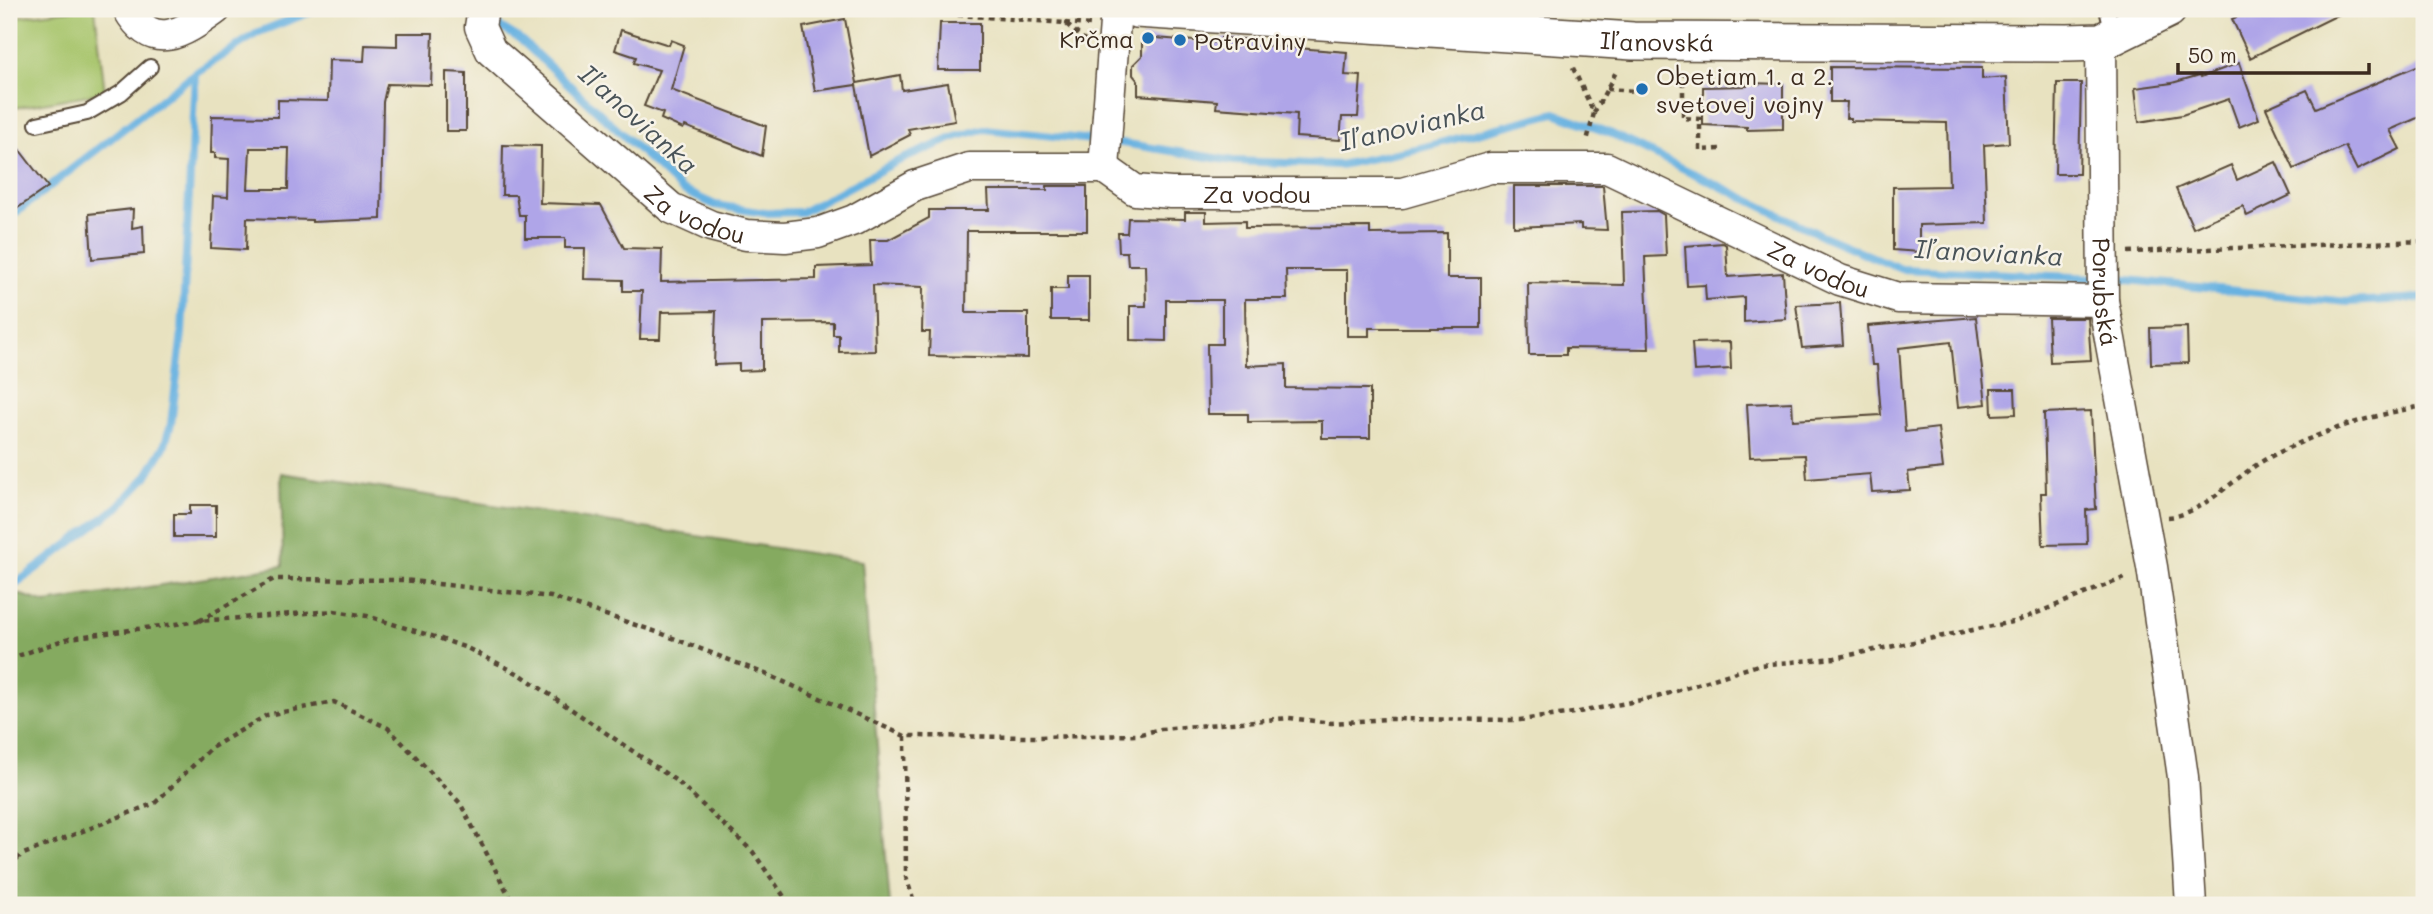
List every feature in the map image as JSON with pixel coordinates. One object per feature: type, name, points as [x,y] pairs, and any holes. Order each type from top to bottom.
[{"type":"street","points":[[128,9],[145,29],[161,36],[184,32],[216,9]]},
{"type":"street","points":[[1106,153],[1116,9]]},
{"type":"street","name":"Iľanovská","points":[[1136,9],[1683,43],[2107,29],[2178,15]]},
{"type":"street","name":"Za vodou","points":[[482,18],[491,51],[655,195],[691,218],[746,235],[785,237],[818,233],[854,220],[915,186],[969,168],[1106,153],[1135,190],[1212,193],[1402,193],[1490,168],[1607,168],[1840,280],[1898,298],[2103,278]]},
{"type":"street","name":"Porubská","points":[[2107,29],[2103,278],[2152,567],[2183,777],[2191,905]]},
{"type":"lane","points":[[37,124],[87,113],[121,93],[150,67]]},
{"type":"path","points":[[878,9],[1065,23],[1080,33],[1091,49]]},
{"type":"path","points":[[2178,15],[2211,9]]},
{"type":"path","points":[[1583,61],[1570,61],[1594,115]]},
{"type":"path","points":[[1587,141],[1594,115],[1621,63],[1608,63]]},
{"type":"path","points":[[1682,63],[1683,118],[1700,118],[1700,150],[1722,149]]},
{"type":"path","points":[[1607,89],[1636,91]]},
{"type":"path","points":[[2103,278],[2424,241]]},
{"type":"path","points":[[2145,526],[2178,517],[2268,458],[2298,444],[2377,416],[2424,406]]},
{"type":"path","points":[[199,621],[274,579],[404,580],[551,597],[660,633],[773,677],[905,736],[1137,735],[1161,729],[1289,718],[1332,723],[1387,719],[1520,720],[1657,697],[1758,665],[1835,658],[2017,621],[2152,567]]},
{"type":"path","points":[[9,659],[69,638],[199,621],[334,611],[367,616],[467,648],[547,691],[678,782],[753,852],[790,905]]},
{"type":"path","points":[[9,866],[21,855],[155,803],[211,748],[267,715],[334,702],[388,728],[460,803],[514,905]]},
{"type":"path","points":[[905,736],[903,806],[906,877],[915,905]]},
{"type":"green space","points":[[95,9],[105,92],[9,109],[9,18]]},
{"type":"green space","points":[[281,473],[862,561],[890,905],[9,905],[9,591],[46,603],[283,566]]},
{"type":"building","points":[[2253,9],[2350,9],[2250,58],[2232,19]]},
{"type":"building","points":[[845,19],[857,83],[900,75],[902,90],[948,83],[955,121],[908,129],[910,135],[869,156],[856,85],[815,91],[803,27]]},
{"type":"building","points":[[940,23],[980,23],[980,70],[938,70]]},
{"type":"building","points":[[621,30],[669,45],[671,40],[684,45],[671,90],[766,126],[762,156],[685,126],[683,129],[661,119],[663,113],[644,106],[659,70],[634,63],[636,57],[615,50]]},
{"type":"building","points":[[397,33],[433,33],[431,85],[387,84],[383,102],[381,219],[312,222],[247,218],[246,250],[211,248],[213,196],[228,197],[229,159],[215,158],[215,153],[211,153],[212,116],[278,117],[278,100],[328,101],[329,60],[364,61],[365,45],[397,46]],"holes":[[[250,148],[289,148],[288,189],[248,189]]]},
{"type":"building","points":[[1142,37],[1221,43],[1221,38],[1259,40],[1259,45],[1347,52],[1345,75],[1361,76],[1358,117],[1342,117],[1340,140],[1296,137],[1297,114],[1216,108],[1217,101],[1138,95],[1138,81],[1133,75],[1133,65],[1142,56]]},
{"type":"building","points":[[2239,63],[2259,119],[2239,127],[2229,99],[2182,115],[2139,122],[2135,88],[2172,83],[2200,75],[2201,77]]},
{"type":"building","points":[[2424,63],[2424,115],[2390,130],[2400,149],[2357,170],[2345,146],[2294,169],[2266,108],[2307,90],[2316,108]]},
{"type":"building","points":[[1830,67],[1982,68],[1982,79],[2006,77],[2009,143],[1984,145],[1987,223],[1919,225],[1919,252],[1893,250],[1893,187],[1949,186],[1947,123],[1851,121],[1851,118],[1846,118],[1847,102],[1830,102]]},
{"type":"building","points":[[446,72],[466,73],[466,131],[446,131]]},
{"type":"building","points":[[1747,83],[1783,84],[1783,129],[1747,130],[1747,127],[1703,125],[1703,87],[1747,86]]},
{"type":"building","points":[[2057,83],[2081,83],[2079,174],[2055,174]]},
{"type":"building","points":[[9,136],[48,187],[9,214]]},
{"type":"building","points":[[503,145],[541,146],[540,203],[601,205],[624,248],[662,249],[661,282],[816,279],[816,267],[871,265],[870,240],[888,240],[929,218],[929,210],[989,210],[988,190],[1047,190],[1047,186],[1087,186],[1087,231],[967,231],[966,313],[1028,313],[1028,358],[929,356],[930,332],[922,332],[923,287],[873,285],[875,351],[839,352],[839,335],[833,335],[833,322],[762,323],[762,370],[739,371],[739,364],[714,365],[716,311],[661,312],[660,339],[640,339],[642,291],[623,291],[623,280],[584,279],[585,248],[565,248],[565,238],[525,238],[525,215],[519,215],[516,195],[502,195]]},
{"type":"building","points":[[2276,162],[2291,195],[2247,216],[2243,206],[2193,228],[2176,189],[2231,165],[2237,180]]},
{"type":"building","points":[[1514,186],[1603,186],[1607,230],[1581,229],[1581,224],[1514,227]]},
{"type":"building","points":[[133,209],[132,228],[143,226],[144,254],[92,259],[89,214]]},
{"type":"building","points":[[1657,211],[1664,215],[1666,256],[1645,257],[1649,349],[1566,348],[1566,355],[1529,355],[1528,283],[1624,285],[1622,212]]},
{"type":"building","points":[[1185,212],[1206,212],[1206,222],[1245,221],[1245,228],[1370,227],[1370,234],[1447,233],[1447,278],[1481,278],[1481,328],[1369,328],[1369,336],[1347,336],[1347,270],[1286,270],[1287,299],[1245,299],[1246,366],[1286,364],[1286,388],[1370,389],[1370,438],[1322,438],[1322,421],[1248,422],[1248,414],[1208,414],[1207,344],[1222,344],[1222,300],[1166,300],[1166,341],[1130,340],[1130,306],[1146,306],[1145,265],[1128,265],[1127,252],[1119,252],[1118,233],[1127,233],[1128,218],[1185,219]]},
{"type":"building","points":[[1726,245],[1728,277],[1783,273],[1786,319],[1744,322],[1744,297],[1706,300],[1705,285],[1687,286],[1685,246]]},
{"type":"building","points":[[1068,275],[1089,275],[1089,320],[1051,320],[1051,289],[1068,289]]},
{"type":"building","points":[[1840,303],[1843,345],[1802,348],[1796,305]]},
{"type":"building","points":[[1976,317],[1986,404],[1958,407],[1951,342],[1899,348],[1905,432],[1938,428],[1943,468],[1908,472],[1910,490],[1872,492],[1870,474],[1807,479],[1805,455],[1750,457],[1747,404],[1792,402],[1793,420],[1881,415],[1877,365],[1872,365],[1868,326]]},
{"type":"building","points":[[2048,318],[2088,318],[2091,360],[2050,362]]},
{"type":"building","points":[[2187,327],[2188,363],[2151,364],[2150,328]]},
{"type":"building","points":[[1730,342],[1731,369],[1694,371],[1692,343]]},
{"type":"building","points":[[1991,389],[2015,389],[2016,414],[1992,415]]},
{"type":"building","points":[[2091,411],[2096,509],[2086,510],[2087,544],[2043,545],[2041,493],[2046,493],[2044,413]]},
{"type":"building","points":[[190,505],[216,505],[216,537],[174,537],[174,514],[190,514]]},
{"type":"waterway","name":"Iľanovianka","points":[[9,218],[195,73],[259,32],[318,9]]},
{"type":"waterway","name":"Iľanovianka","points":[[489,20],[520,39],[682,190],[715,205],[765,213],[802,212],[896,162],[955,137],[984,129],[1122,143],[1233,161],[1340,165],[1420,148],[1555,113],[1612,134],[1823,236],[1901,269],[2096,278]]},
{"type":"waterway","points":[[9,589],[118,507],[146,477],[164,447],[171,424],[182,333],[195,73]]},
{"type":"waterway","name":"Iľanovianka","points":[[2108,278],[2348,302],[2424,298]]},
{"type":"place","name":"Krčma","points":[[1148,38]]},
{"type":"place","name":"Potraviny","points":[[1180,40]]},
{"type":"place","name":"Obetiam 1. a 2. svetovej vojny","points":[[1642,89]]}]
